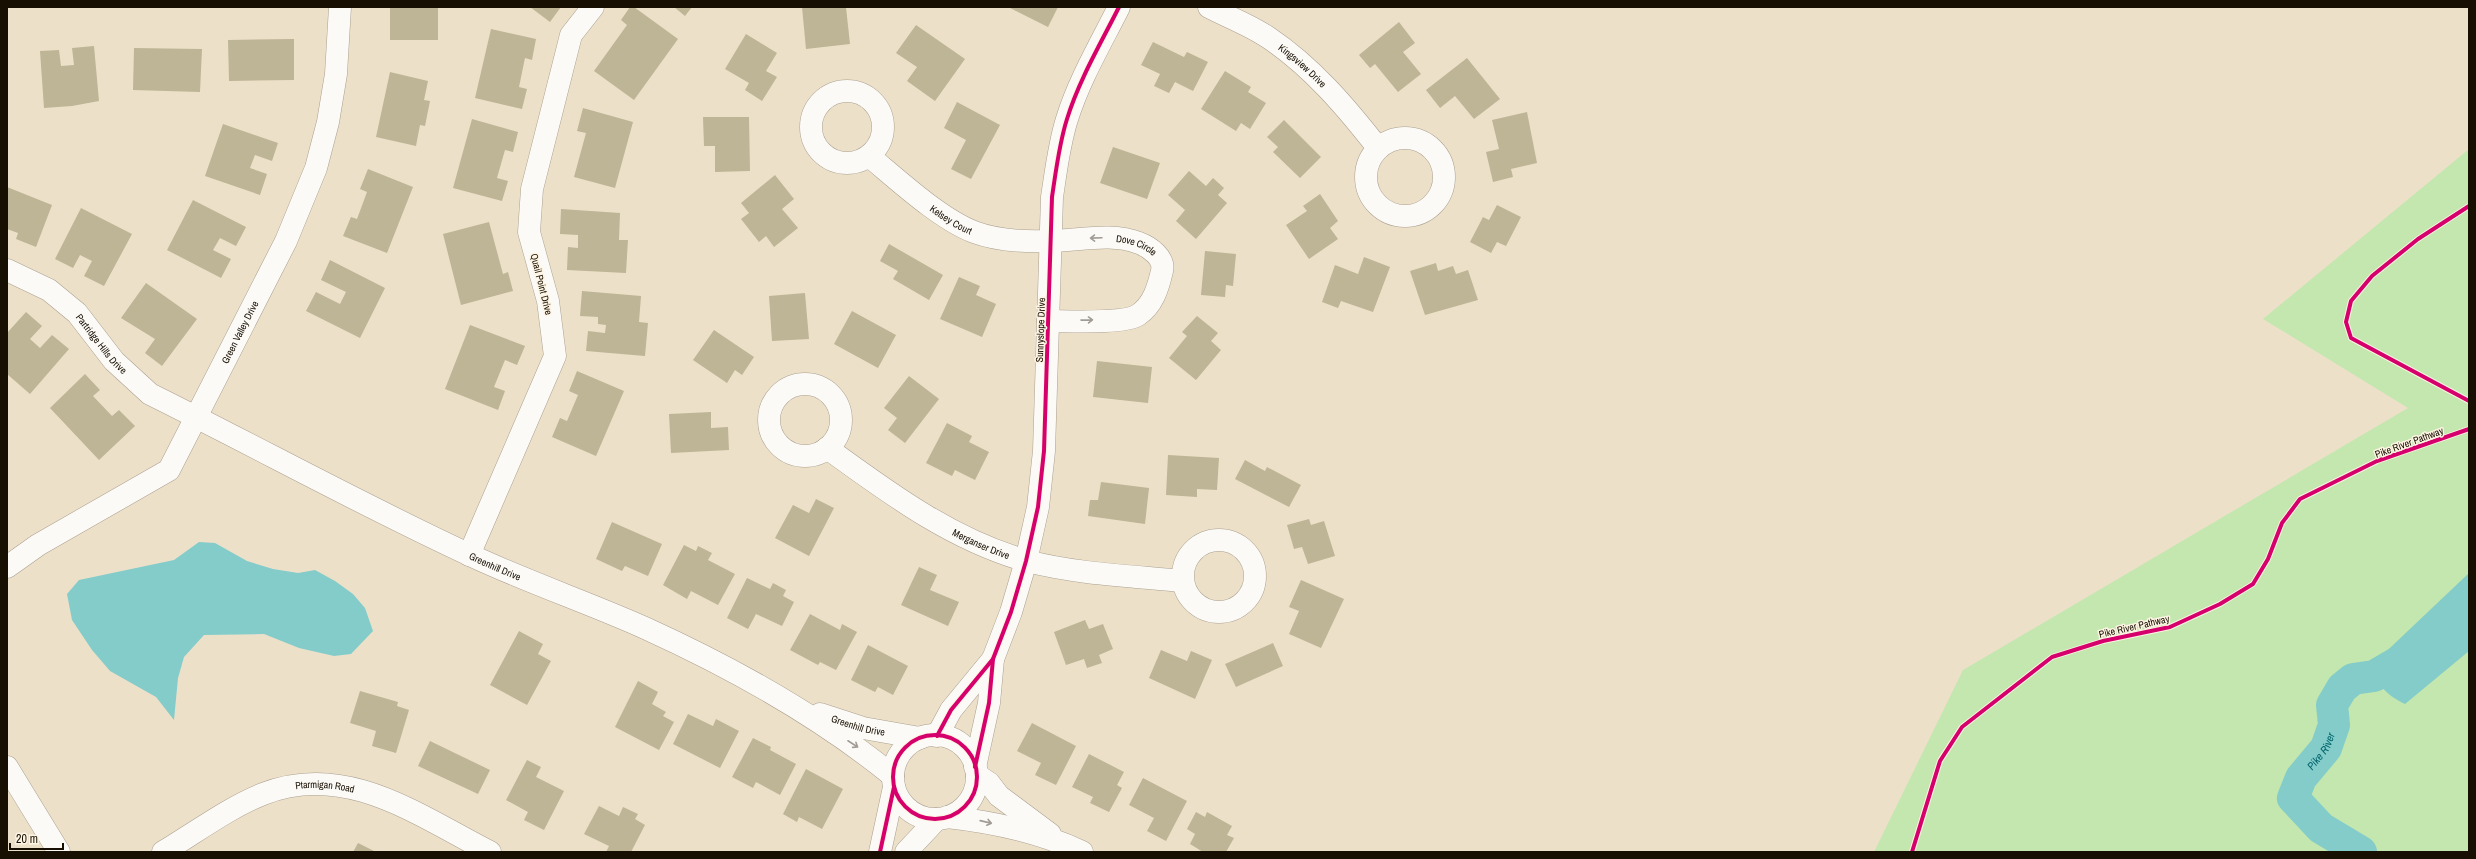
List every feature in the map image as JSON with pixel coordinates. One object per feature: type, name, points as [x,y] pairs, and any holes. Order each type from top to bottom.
[{"type":"street","name":"Green Valley Drive","points":[[7,567],[38,546],[169,470],[286,241],[316,168],[328,122],[336,74],[340,7]]},
{"type":"street","name":"Quail Point Drive","points":[[469,555],[555,356],[548,301],[529,232],[532,189],[571,35],[593,7]]},
{"type":"street","name":"Sunnyslope Drive","points":[[976,771],[989,703],[993,659],[1011,612],[1026,561],[1038,507],[1044,451],[1050,242],[1052,197],[1056,166],[1067,119],[1080,84],[1119,7]]},
{"type":"street","name":"Kingsview Drive","points":[[1209,7],[1268,37],[1308,68],[1355,118],[1378,148]]},
{"type":"street","name":"Kelsey Court","points":[[869,156],[932,208],[974,232],[1012,241],[1050,242]]},
{"type":"street","name":"Dove Circle","points":[[1048,321],[1121,320],[1137,316],[1149,305],[1155,294],[1162,268],[1157,253],[1140,243],[1115,238],[1050,242]]},
{"type":"street","name":"Partridge Hills Drive","points":[[7,270],[49,290],[77,313],[114,361],[150,394],[196,417]]},
{"type":"street","name":"Greenhill Drive","points":[[196,417],[469,555],[644,627],[798,707],[827,728],[859,748],[893,782]]},
{"type":"street","name":"Merganser Drive","points":[[828,448],[910,507],[929,518],[972,540],[1026,561],[1090,572],[1183,581]]},
{"type":"street","name":"Sunnyslope Drive","points":[[928,737],[993,659]]},
{"type":"street","name":"Greenhill Drive","points":[[798,707],[863,728],[928,737]]},
{"type":"street","points":[[880,852],[895,764],[901,752],[910,743],[928,737],[954,740],[963,746],[971,756],[976,771],[974,791],[966,805],[942,818],[906,852]]},
{"type":"street","points":[[7,767],[59,852]]},
{"type":"street","points":[[976,771],[989,783],[999,796],[1061,842]]},
{"type":"street","points":[[893,782],[905,806],[914,813],[1008,827],[1061,842],[1082,852]]},
{"type":"street","name":"Ptarmigan Road","points":[[163,852],[263,794],[305,784],[326,783],[368,792],[490,852]]},
{"type":"green space","points":[[2469,149],[2469,852],[1874,852],[1963,670],[2408,408],[2263,319]]},
{"type":"water","points":[[199,542],[215,543],[247,561],[273,569],[298,573],[315,570],[335,581],[353,594],[365,608],[373,631],[351,654],[334,656],[299,648],[264,634],[204,635],[184,657],[178,678],[174,720],[156,697],[110,671],[92,650],[72,620],[67,594],[79,580],[174,560]]},
{"type":"water","points":[[2469,573],[2469,651],[2405,704],[2399,701],[2388,693],[2379,683],[2376,678],[2373,664]]},
{"type":"building","points":[[390,7],[438,7],[438,40],[390,40]]},
{"type":"building","points":[[530,7],[561,7],[550,22]]},
{"type":"building","points":[[630,7],[634,7],[678,39],[634,100],[594,71],[627,25],[621,20]]},
{"type":"building","points":[[674,7],[692,7],[685,16]]},
{"type":"building","points":[[802,7],[846,7],[850,44],[806,49]]},
{"type":"building","points":[[1008,7],[1058,7],[1048,27]]},
{"type":"building","points":[[1399,22],[1415,43],[1403,52],[1421,74],[1398,92],[1375,64],[1370,68],[1359,55]]},
{"type":"building","points":[[916,25],[965,59],[935,101],[907,81],[917,67],[896,53]]},
{"type":"building","points":[[491,29],[536,39],[532,60],[525,58],[519,87],[527,89],[522,109],[475,98]]},
{"type":"building","points":[[746,34],[777,53],[766,71],[777,77],[762,101],[745,90],[749,83],[725,69]]},
{"type":"building","points":[[294,39],[294,80],[229,81],[228,40]]},
{"type":"building","points":[[1153,42],[1184,57],[1187,52],[1208,62],[1193,91],[1175,82],[1169,93],[1154,86],[1160,74],[1141,65]]},
{"type":"building","points":[[94,46],[99,101],[72,106],[44,108],[40,51],[59,50],[61,66],[74,65],[72,48]]},
{"type":"building","points":[[134,48],[202,49],[200,92],[133,90]]},
{"type":"building","points":[[1467,58],[1500,99],[1474,119],[1455,96],[1440,108],[1426,90]]},
{"type":"building","points":[[1225,71],[1251,87],[1248,92],[1266,103],[1250,129],[1241,123],[1236,131],[1201,109]]},
{"type":"building","points":[[390,72],[428,81],[424,100],[430,101],[425,126],[420,125],[416,146],[376,137]]},
{"type":"building","points":[[957,102],[1000,125],[971,179],[951,169],[966,140],[944,128]]},
{"type":"building","points":[[583,108],[633,122],[615,188],[574,177],[586,133],[577,131]]},
{"type":"building","points":[[1527,112],[1537,163],[1511,169],[1513,177],[1493,182],[1486,152],[1499,149],[1492,120]]},
{"type":"building","points":[[703,117],[749,117],[750,171],[715,172],[715,146],[704,146]]},
{"type":"building","points":[[472,119],[518,132],[513,152],[505,150],[497,178],[508,181],[502,201],[453,188]]},
{"type":"building","points":[[1284,120],[1321,157],[1300,178],[1273,152],[1278,147],[1267,137]]},
{"type":"building","points":[[223,124],[278,143],[272,161],[255,155],[250,168],[267,174],[260,195],[205,176]]},
{"type":"building","points":[[1113,147],[1160,163],[1147,199],[1100,183]]},
{"type":"building","points":[[368,169],[413,187],[387,253],[343,236],[351,217],[357,219],[367,192],[360,189]]},
{"type":"building","points":[[1189,171],[1206,186],[1213,178],[1224,188],[1218,195],[1227,203],[1196,239],[1176,221],[1185,210],[1168,195]]},
{"type":"building","points":[[775,175],[794,199],[782,209],[798,228],[774,247],[766,236],[759,242],[741,219],[749,213],[741,203]]},
{"type":"building","points":[[7,187],[52,205],[36,247],[16,239],[18,233],[7,229]]},
{"type":"building","points":[[1320,194],[1338,221],[1330,228],[1338,239],[1309,259],[1286,225],[1307,211],[1303,206]]},
{"type":"building","points":[[193,200],[246,227],[236,246],[220,238],[213,250],[231,259],[221,278],[167,250]]},
{"type":"building","points":[[1497,205],[1521,217],[1506,246],[1497,242],[1491,253],[1470,242],[1483,217],[1489,220]]},
{"type":"building","points":[[81,208],[132,234],[104,286],[84,276],[92,261],[80,255],[73,268],[55,259]]},
{"type":"building","points":[[561,209],[620,213],[619,240],[628,240],[626,273],[567,270],[568,247],[578,248],[578,235],[560,234]]},
{"type":"building","points":[[489,222],[503,274],[508,272],[513,291],[461,305],[443,234]]},
{"type":"building","points":[[889,244],[943,275],[929,300],[893,279],[898,271],[880,261]]},
{"type":"building","points":[[1205,251],[1236,254],[1233,286],[1226,285],[1225,297],[1201,295]]},
{"type":"building","points":[[1364,257],[1390,267],[1373,312],[1341,301],[1338,308],[1322,302],[1335,265],[1358,274]]},
{"type":"building","points":[[330,260],[385,288],[360,338],[306,311],[316,292],[340,304],[346,292],[321,280]]},
{"type":"building","points":[[1436,263],[1438,271],[1453,266],[1456,274],[1468,270],[1478,300],[1425,315],[1410,271]]},
{"type":"building","points":[[959,277],[980,286],[976,295],[996,304],[982,337],[940,319]]},
{"type":"building","points":[[146,283],[197,319],[162,366],[145,353],[155,339],[121,318]]},
{"type":"building","points":[[582,291],[641,296],[639,322],[648,323],[645,356],[586,351],[588,331],[605,333],[606,325],[598,324],[598,317],[580,316]]},
{"type":"building","points":[[805,293],[809,339],[772,341],[769,296]]},
{"type":"building","points":[[852,311],[896,335],[878,368],[834,344]]},
{"type":"building","points":[[26,312],[42,326],[30,339],[40,348],[52,335],[69,349],[30,394],[7,374],[7,333]]},
{"type":"building","points":[[1197,316],[1218,333],[1211,341],[1221,350],[1196,380],[1169,358],[1187,336],[1182,332]]},
{"type":"building","points":[[470,325],[525,346],[517,365],[505,360],[494,387],[505,391],[498,410],[445,389]]},
{"type":"building","points":[[714,330],[754,357],[742,375],[735,370],[727,383],[693,360]]},
{"type":"building","points":[[1097,361],[1152,367],[1148,403],[1093,397]]},
{"type":"building","points":[[577,371],[624,391],[596,456],[552,437],[560,418],[567,421],[578,395],[569,391]]},
{"type":"building","points":[[85,374],[100,390],[93,396],[112,416],[119,410],[135,426],[99,460],[50,408]]},
{"type":"building","points":[[909,376],[939,399],[905,443],[888,430],[897,418],[884,408]]},
{"type":"building","points":[[711,412],[711,428],[728,427],[729,450],[671,453],[669,414]]},
{"type":"building","points":[[947,423],[972,436],[969,442],[989,452],[975,480],[955,470],[952,476],[926,463]]},
{"type":"building","points":[[1168,455],[1219,458],[1217,490],[1197,489],[1197,497],[1166,495]]},
{"type":"building","points":[[1245,460],[1265,471],[1267,467],[1301,485],[1289,507],[1235,479]]},
{"type":"building","points":[[1101,482],[1149,488],[1145,524],[1088,516],[1090,500],[1098,500]]},
{"type":"building","points":[[816,499],[834,508],[809,556],[775,538],[793,505],[809,513]]},
{"type":"building","points":[[1309,519],[1311,525],[1324,521],[1335,556],[1308,564],[1302,547],[1294,549],[1287,525]]},
{"type":"building","points":[[612,522],[662,544],[648,576],[625,566],[622,571],[596,559]]},
{"type":"building","points":[[684,545],[696,551],[698,546],[712,553],[708,560],[735,574],[718,605],[691,591],[687,599],[663,585]]},
{"type":"building","points":[[919,567],[937,575],[930,590],[959,602],[948,626],[901,605]]},
{"type":"building","points":[[747,578],[770,589],[773,583],[786,590],[783,596],[794,602],[782,626],[756,614],[748,629],[727,618]]},
{"type":"building","points":[[1301,580],[1344,599],[1321,648],[1289,634],[1299,611],[1289,607]]},
{"type":"building","points":[[810,614],[840,630],[842,624],[857,632],[836,670],[820,662],[818,665],[790,650]]},
{"type":"building","points":[[1085,620],[1089,629],[1103,624],[1113,649],[1099,655],[1102,663],[1087,668],[1084,659],[1066,665],[1054,632]]},
{"type":"building","points":[[519,631],[543,644],[538,654],[551,661],[527,705],[490,685]]},
{"type":"building","points":[[1273,643],[1283,666],[1236,687],[1225,664]]},
{"type":"building","points":[[868,645],[908,666],[893,695],[878,687],[875,692],[851,680]]},
{"type":"building","points":[[1161,650],[1187,661],[1191,651],[1212,660],[1195,699],[1149,678]]},
{"type":"building","points":[[638,681],[658,692],[652,704],[666,712],[663,716],[674,722],[659,750],[615,727]]},
{"type":"building","points":[[360,691],[398,702],[397,706],[409,710],[396,753],[372,746],[376,731],[350,723]]},
{"type":"building","points":[[688,714],[713,726],[716,719],[739,731],[720,768],[673,744]]},
{"type":"building","points":[[1032,723],[1076,746],[1056,785],[1035,775],[1041,763],[1017,751]]},
{"type":"building","points":[[753,738],[771,747],[770,750],[796,764],[780,795],[756,782],[753,788],[732,777]]},
{"type":"building","points":[[430,741],[490,770],[478,794],[418,766]]},
{"type":"building","points":[[1089,754],[1124,772],[1117,785],[1122,788],[1109,812],[1090,803],[1093,797],[1072,787]]},
{"type":"building","points":[[527,760],[541,767],[536,777],[564,791],[544,830],[524,820],[528,812],[506,800]]},
{"type":"building","points":[[806,769],[843,789],[822,829],[799,817],[797,822],[783,814]]},
{"type":"building","points":[[1143,778],[1187,801],[1166,841],[1147,831],[1154,818],[1129,805]]},
{"type":"building","points":[[599,806],[619,816],[623,807],[638,814],[635,819],[645,825],[631,852],[606,852],[609,846],[584,834]]},
{"type":"building","points":[[1196,812],[1205,817],[1207,812],[1232,826],[1227,835],[1234,838],[1226,852],[1203,852],[1190,844],[1195,834],[1187,829]]},
{"type":"building","points":[[358,843],[376,852],[353,852]]},
{"type":"waterway","name":"Pike River","points":[[2361,852],[2321,828],[2293,798],[2301,778],[2326,748],[2334,725],[2332,705],[2342,688],[2353,679],[2374,676],[2469,621]]},
{"type":"cycle path","points":[[975,767],[989,703],[993,659],[1011,612],[1026,561],[1038,507],[1044,451],[1052,197],[1060,148],[1064,128],[1072,104],[1091,62],[1119,7]]},
{"type":"cycle path","points":[[2469,206],[2418,239],[2372,276],[2351,301],[2346,322],[2351,338],[2469,401]]},
{"type":"cycle path","name":"Pike River Pathway","points":[[1912,852],[1940,761],[1962,727],[2052,657],[2103,641],[2170,627],[2220,604],[2253,584],[2268,559],[2282,523],[2300,499],[2377,461],[2469,429]]},
{"type":"cycle path","points":[[937,736],[951,710],[993,659]]},
{"type":"cycle path","points":[[935,735],[943,736],[958,742],[970,754],[976,769],[977,777],[976,785],[970,800],[958,812],[943,818],[935,819],[927,818],[912,812],[900,800],[894,785],[893,777],[894,769],[900,754],[912,742],[927,736],[935,735]]},
{"type":"cycle path","points":[[880,852],[894,787]]}]
